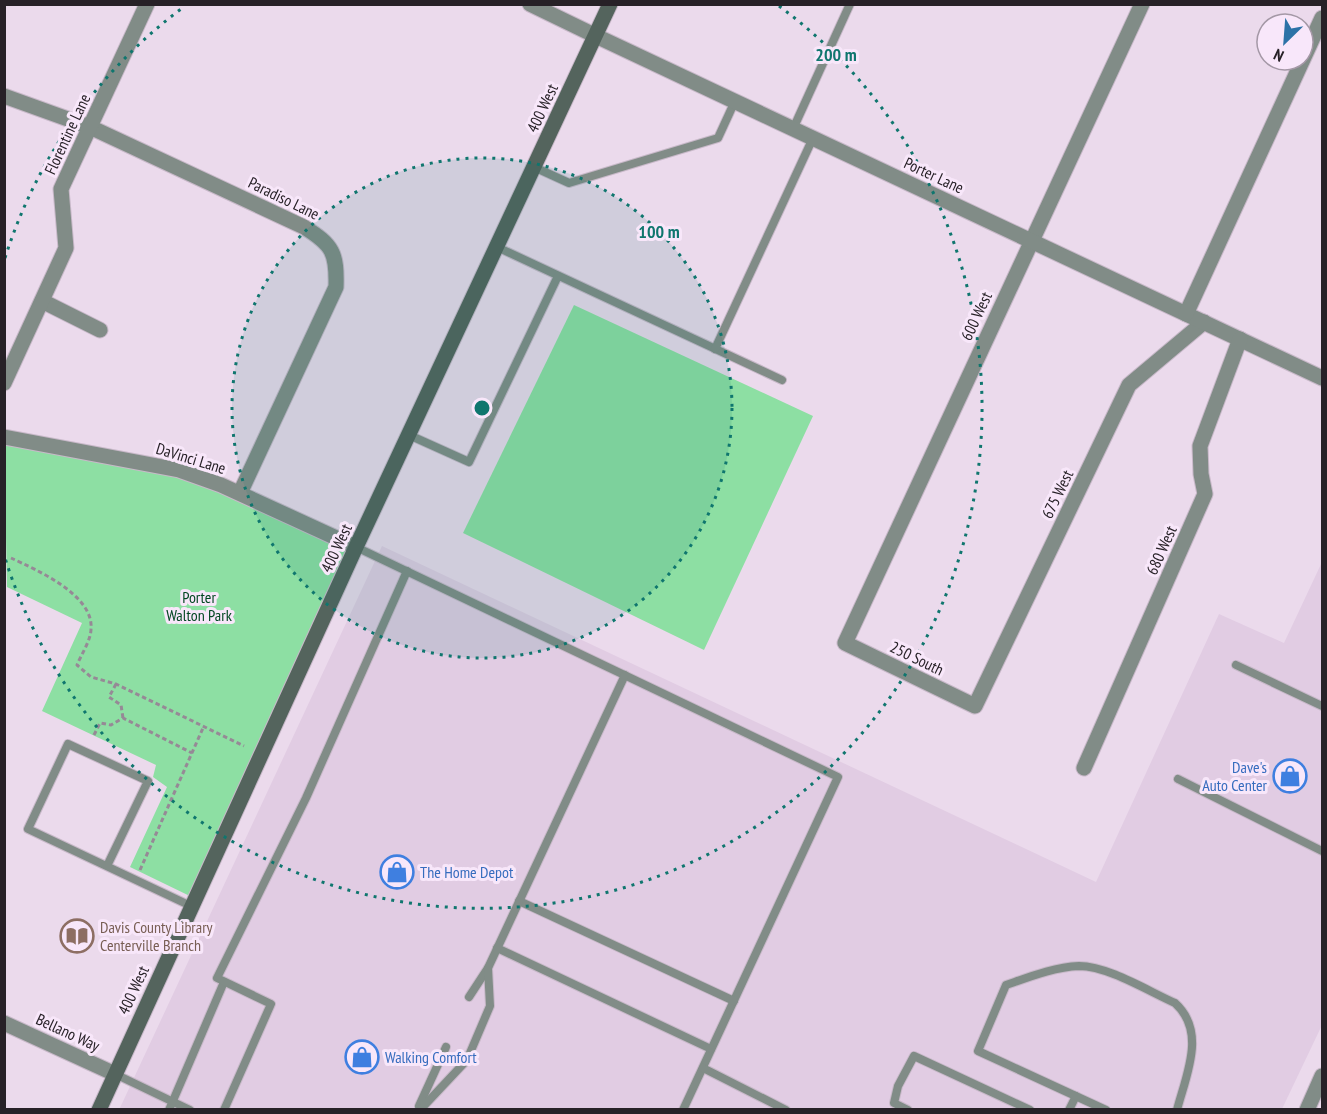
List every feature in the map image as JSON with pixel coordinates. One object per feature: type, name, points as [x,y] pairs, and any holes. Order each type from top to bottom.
[{"type":"main road","name":"400 West","points":[[99,1110],[356,547],[610,4]]},
{"type":"street","name":"Florentine Lane","points":[[4,383],[66,248],[61,189],[147,4]]},
{"type":"street","name":"Porter Lane","points":[[530,4],[1323,378]]},
{"type":"street","name":"600 West","points":[[845,643],[1142,4]]},
{"type":"street","points":[[1186,314],[1323,18]]},
{"type":"street","name":"Paradiso Lane","points":[[4,96],[90,127],[304,227],[326,241],[337,261],[336,287],[240,493]]},
{"type":"street","points":[[42,302],[100,330]]},
{"type":"street","name":"675 West","points":[[975,705],[1129,385],[1204,322]]},
{"type":"street","name":"680 West","points":[[1084,768],[1205,494],[1201,474],[1200,446],[1240,339]]},
{"type":"street","name":"DaVinci Lane","points":[[4,437],[179,470],[240,493],[356,547]]},
{"type":"street","name":"250 South","points":[[845,643],[975,705]]},
{"type":"street","name":"Bellano Way","points":[[6,1028],[115,1074]]},
{"type":"street","points":[[1307,1110],[1323,1076]]},
{"type":"lane","points":[[793,129],[850,4]]},
{"type":"lane","points":[[534,167],[569,183],[718,138],[735,101]]},
{"type":"lane","points":[[715,349],[813,138]]},
{"type":"lane","points":[[497,247],[782,380]]},
{"type":"lane","points":[[409,435],[468,462],[558,276]]},
{"type":"lane","points":[[356,547],[838,777],[683,1110]]},
{"type":"lane","points":[[224,1110],[271,1004],[218,978],[306,798],[407,571]]},
{"type":"lane","points":[[1236,665],[1323,706]]},
{"type":"lane","points":[[469,997],[488,968],[625,675]]},
{"type":"lane","points":[[107,866],[148,781],[68,744],[28,829],[193,907]]},
{"type":"lane","points":[[1178,779],[1323,851]]},
{"type":"lane","points":[[519,901],[734,1001]]},
{"type":"lane","points":[[497,948],[711,1049]]},
{"type":"lane","points":[[1106,1110],[978,1051],[1006,985],[1038,974],[1080,966],[1104,971],[1175,1003],[1183,1011],[1192,1028],[1192,1054],[1177,1110]]},
{"type":"lane","points":[[419,1110],[467,1060],[490,1006],[488,968]]},
{"type":"lane","points":[[170,1105],[224,982]]},
{"type":"lane","points":[[419,1110],[446,1047]]},
{"type":"lane","points":[[908,1110],[894,1102],[898,1086],[914,1056],[1030,1110]]},
{"type":"lane","points":[[703,1068],[786,1110]]},
{"type":"lane","points":[[115,1074],[170,1105],[190,1110]]},
{"type":"lane","points":[[1069,1110],[1076,1096]]},
{"type":"path","points":[[11,558],[47,575],[84,604],[92,629],[77,664],[91,677],[116,684],[244,746]]},
{"type":"path","points":[[116,684],[109,697],[121,705],[123,718]]},
{"type":"path","points":[[94,735],[100,723],[111,725],[123,718]]},
{"type":"path","points":[[123,718],[192,753]]},
{"type":"path","points":[[139,871],[203,727]]},
{"type":"shaded area","points":[[382,546],[1096,882],[1219,614],[1284,643],[1322,562],[1322,1025],[1282,1109],[119,1110]]},
{"type":"green space","points":[[574,305],[813,416],[704,650],[463,533]]},
{"type":"green space","name":"Porter Walton Park","points":[[4,437],[158,465],[356,547],[196,899],[130,867],[167,787],[153,777],[156,765],[42,711],[82,623],[7,587]]},
{"type":"place","name":"Dave's Auto Center","points":[[1290,776]]},
{"type":"place","name":"The Home Depot","points":[[397,872]]},
{"type":"place","name":"Davis County Library Centerville Branch","points":[[77,936]]},
{"type":"place","name":"Walking Comfort","points":[[362,1057]]}]
